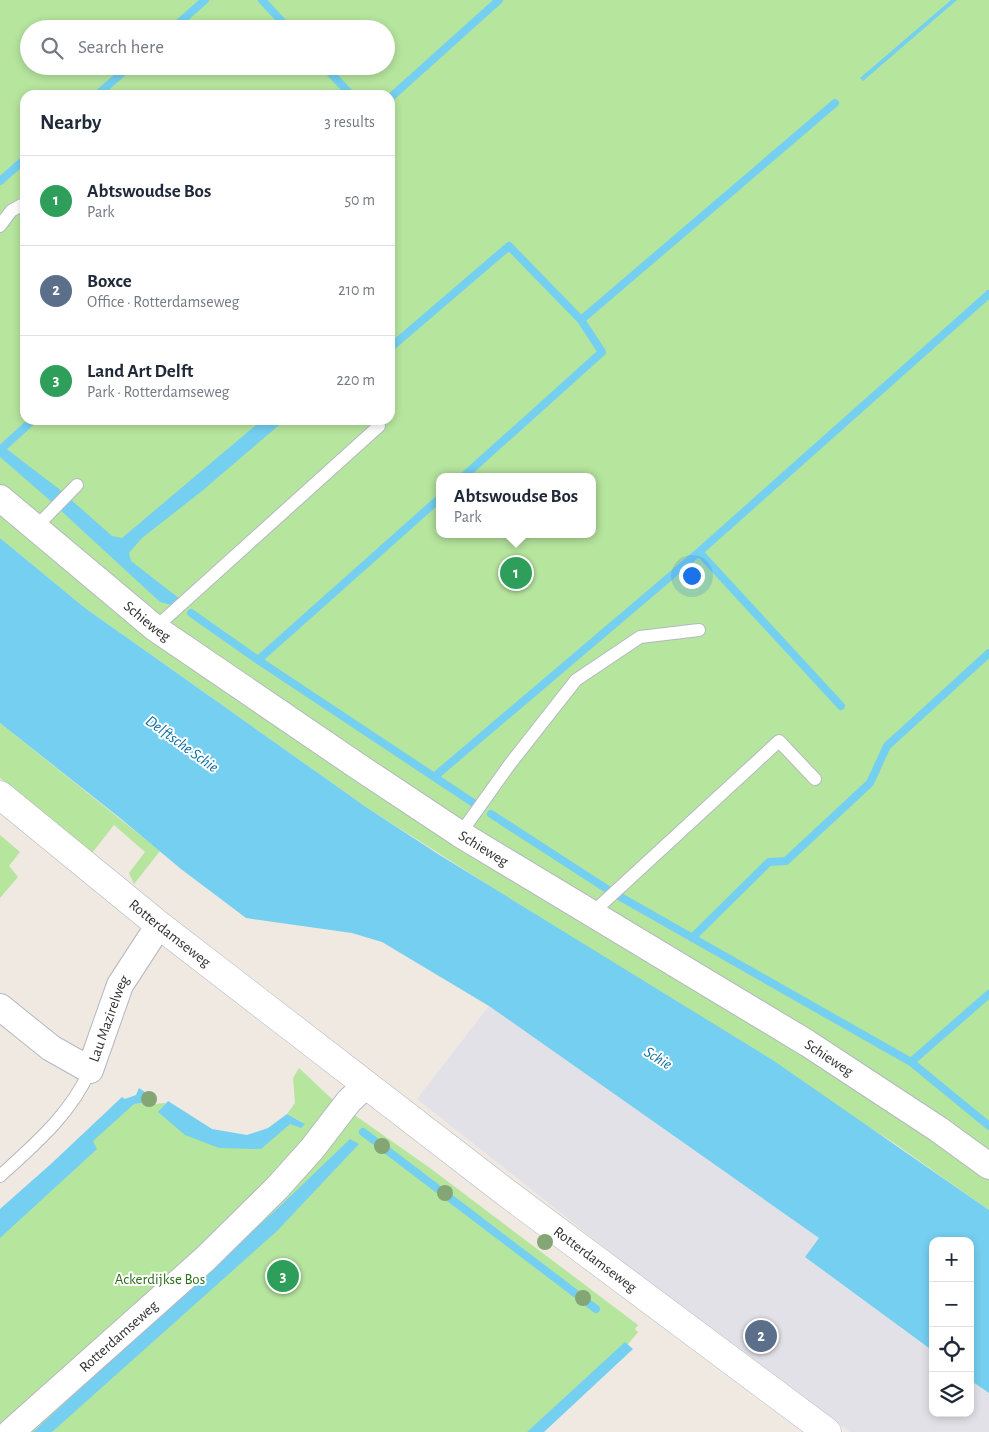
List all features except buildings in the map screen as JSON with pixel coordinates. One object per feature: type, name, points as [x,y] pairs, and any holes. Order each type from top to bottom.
[{"type":"street","name":"Schieweg","points":[[0,498],[41,521],[155,628],[460,834],[596,909],[670,959],[807,1043],[938,1129],[989,1166]]},
{"type":"street","name":"Rotterdamseweg","points":[[0,795],[159,925],[504,1191],[827,1432]]},
{"type":"street","name":"Lau Mazirelweg","points":[[0,1007],[51,1048],[90,1070],[120,985],[159,925]]},
{"type":"street","name":"Rotterdamseweg","points":[[11,1432],[205,1259],[277,1188],[366,1084]]},
{"type":"lane","points":[[0,226],[12,211],[20,206]]},
{"type":"lane","points":[[155,628],[379,426]]},
{"type":"lane","points":[[41,521],[74,488]]},
{"type":"lane","points":[[460,834],[510,764],[576,680],[640,637],[698,630]]},
{"type":"lane","points":[[596,909],[779,741],[815,779]]},
{"type":"lane","points":[[0,1176],[47,1133],[82,1089],[90,1070]]},
{"type":"shaded area","points":[[489,1006],[819,1238],[805,1257],[929,1348],[929,1417],[974,1417],[974,1383],[989,1393],[989,1432],[850,1432],[676,1304],[417,1099]]},
{"type":"green space","points":[[0,0],[989,0],[989,1210],[894,1143],[366,807],[85,608],[0,538]]},
{"type":"green space","points":[[0,723],[160,851],[134,884],[129,873],[145,852],[114,825],[92,853],[0,778]]},
{"type":"green space","points":[[0,835],[20,852],[9,866],[18,877],[0,898]]},
{"type":"green space","name":"Ackerdijkse Bos","points":[[299,1068],[333,1100],[430,1168],[638,1325],[635,1329],[638,1332],[621,1353],[536,1432],[0,1432],[0,1220],[141,1096],[154,1104],[166,1103],[162,1108],[202,1133],[252,1141],[289,1119],[304,1123],[287,1114],[295,1103],[293,1078]]},
{"type":"water","points":[[951,0],[957,0],[863,81],[860,78]]},
{"type":"water","points":[[256,425],[279,425],[202,491],[142,538],[129,553],[131,561],[180,599],[171,605],[160,602],[0,457],[0,444],[59,489],[112,536],[122,538]]},
{"type":"water","points":[[0,538],[85,608],[366,807],[438,854],[774,1061],[989,1210],[989,1393],[974,1383],[974,1237],[929,1237],[929,1348],[805,1257],[819,1238],[489,1006],[382,942],[352,933],[246,918],[181,869],[0,723]]},
{"type":"water","points":[[139,1088],[157,1100],[155,1104],[147,1102],[134,1104],[93,1141],[97,1149],[0,1238],[0,1209],[122,1097],[125,1099],[136,1095]]},
{"type":"water","points":[[168,1101],[212,1129],[247,1135],[268,1128],[287,1114],[305,1124],[301,1128],[290,1124],[261,1149],[219,1148],[185,1135],[158,1112]]},
{"type":"water","points":[[350,1139],[359,1144],[277,1231],[52,1432],[33,1432],[277,1209]]},
{"type":"water","points":[[625,1342],[633,1349],[544,1432],[527,1432]]},
{"type":"waterway","points":[[182,20],[205,0]]},
{"type":"waterway","points":[[262,0],[281,20]]},
{"type":"waterway","points":[[395,94],[499,0]]},
{"type":"waterway","points":[[103,90],[120,75]]},
{"type":"waterway","points":[[332,75],[346,90]]},
{"type":"waterway","points":[[467,473],[602,352],[581,320],[835,103]]},
{"type":"waterway","points":[[0,181],[20,163]]},
{"type":"waterway","points":[[395,344],[509,246],[581,320]]},
{"type":"waterway","points":[[699,552],[989,294]]},
{"type":"waterway","points":[[0,450],[28,425]]},
{"type":"waterway","points":[[258,660],[436,502]]},
{"type":"waterway","points":[[434,777],[699,552],[841,706]]},
{"type":"waterway","points":[[191,613],[258,660],[475,804]]},
{"type":"waterway","points":[[692,938],[769,862],[786,861],[870,783],[887,746],[989,653]]},
{"type":"waterway","points":[[491,814],[610,891],[911,1062],[989,1126]]},
{"type":"waterway","points":[[911,1062],[989,994]]},
{"type":"waterway","points":[[363,1132],[596,1309]]},
{"type":"place","name":"Abtswoudse Bos","points":[[516,573]]},
{"type":"place","name":"Land Art Delft","points":[[283,1276]]},
{"type":"place","name":"Boxce","points":[[761,1336]]},
{"type":"water label","name":"Delftsche Schie","points":[[182,744]]},
{"type":"water label","name":"Schie","points":[[658,1058]]}]
